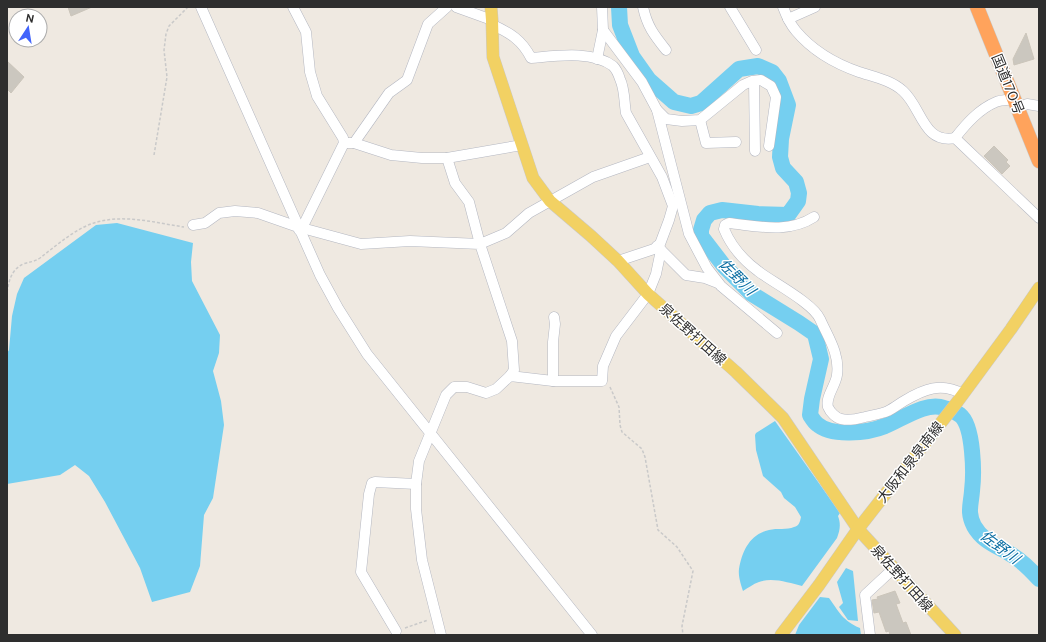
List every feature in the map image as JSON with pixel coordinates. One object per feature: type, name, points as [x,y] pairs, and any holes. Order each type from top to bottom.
[{"type":"highway","name":"国道170号","points":[[977,7],[1039,161]]},
{"type":"main road","name":"泉佐野打田線","points":[[491,7],[493,57],[533,178],[550,201],[618,261],[648,294],[736,372],[783,418],[858,529],[954,635]]},
{"type":"main road","name":"大阪和泉泉南線","points":[[781,635],[820,585],[858,529],[1011,330],[1039,288]]},
{"type":"street","points":[[201,7],[320,275],[338,308],[367,354],[592,635]]},
{"type":"street","points":[[293,7],[306,32],[310,72],[317,96],[343,138],[349,143],[391,155],[422,158],[447,158],[522,145]]},
{"type":"street","points":[[300,228],[349,143],[389,93],[407,80],[428,24],[447,7]]},
{"type":"street","points":[[456,7],[492,22],[506,31],[521,42],[531,58],[567,55],[579,56],[597,59],[614,67],[623,88],[626,113],[662,177],[707,268],[718,283],[777,333]]},
{"type":"street","points":[[597,59],[603,30],[602,7]]},
{"type":"street","points":[[643,7],[651,31],[666,50]]},
{"type":"street","points":[[730,7],[756,50]]},
{"type":"street","points":[[783,7],[788,19],[796,31],[818,51],[850,69],[891,83],[903,91],[912,102],[928,130],[936,136],[948,139],[955,138],[968,122],[996,102],[1039,106]]},
{"type":"street","points":[[788,19],[815,7]]},
{"type":"street","points":[[510,376],[553,381],[602,381],[603,366],[616,336],[648,294],[656,274],[660,244],[669,220],[677,206],[657,110],[642,82],[603,30]]},
{"type":"street","points":[[657,110],[666,119],[682,121],[700,120],[743,85],[761,80],[771,86],[776,97],[769,146]]},
{"type":"street","points":[[754,81],[755,151]]},
{"type":"street","points":[[700,120],[706,143],[736,142]]},
{"type":"street","points":[[755,126],[772,126]]},
{"type":"street","points":[[955,138],[1039,218]]},
{"type":"street","points":[[193,225],[205,223],[219,213],[235,211],[258,213],[300,228],[362,244],[410,241],[480,244],[506,233],[529,213],[593,177],[650,157]]},
{"type":"street","points":[[441,635],[422,560],[416,509],[416,484],[419,461],[446,395],[454,387],[467,387],[486,393],[496,389],[510,376],[514,370],[512,341],[480,244],[469,202],[455,183],[447,158]]},
{"type":"street","points":[[814,217],[806,223],[791,227],[777,228],[729,223],[725,225],[724,229],[730,243],[749,263],[803,301],[819,316],[837,360],[837,377],[828,407],[833,414],[840,419],[852,420],[876,415],[890,410],[922,390],[934,388],[947,388],[961,397]]},
{"type":"street","points":[[618,261],[659,248]]},
{"type":"street","points":[[659,248],[686,275],[705,278],[718,283]]},
{"type":"street","points":[[553,381],[554,317]]},
{"type":"street","points":[[396,631],[362,572],[369,494],[372,483],[375,482],[416,484]]},
{"type":"street","points":[[870,635],[865,596],[893,569]]},
{"type":"path","points":[[154,155],[167,77],[164,50],[166,34],[169,26],[188,7]]},
{"type":"path","points":[[7,292],[9,278],[16,269],[23,264],[34,262],[82,228],[101,220],[122,218],[188,228],[193,225]]},
{"type":"path","points":[[602,381],[609,386],[619,407],[620,426],[622,432],[642,449],[658,530],[677,547],[693,571],[682,626],[683,635]]},
{"type":"path","points":[[396,631],[436,618]]},
{"type":"water","points":[[117,223],[193,243],[191,262],[192,281],[220,335],[219,353],[213,371],[221,401],[224,425],[213,498],[204,515],[200,566],[190,592],[152,602],[140,568],[105,502],[89,476],[75,465],[60,475],[7,484],[7,353],[9,350],[12,316],[17,294],[24,278],[96,225]]},
{"type":"water","points":[[775,421],[840,513],[838,516],[840,522],[839,530],[837,538],[802,586],[770,580],[757,583],[743,591],[739,577],[739,569],[742,556],[748,544],[762,532],[772,529],[797,526],[801,517],[795,507],[763,476],[756,450],[755,435]]},
{"type":"water","points":[[846,568],[853,571],[858,621],[848,620],[839,607],[843,603],[837,582]]},
{"type":"water","points":[[820,597],[829,598],[845,619],[860,628],[861,635],[795,635],[799,625]]},
{"type":"building","points":[[68,7],[92,7],[71,16]]},
{"type":"building","points":[[1026,33],[1034,59],[1014,65],[1013,59]]},
{"type":"building","points":[[7,61],[24,77],[11,93],[7,89]]},
{"type":"building","points":[[994,146],[1008,160],[1006,162],[1010,166],[1002,174],[984,156]]},
{"type":"building","points":[[895,591],[900,603],[896,604],[903,623],[906,622],[911,635],[890,635],[889,631],[886,632],[879,612],[874,613],[872,600],[878,599],[877,597]]},
{"type":"waterway","name":"佐野川","points":[[619,7],[620,25],[632,56],[649,80],[674,102],[691,106],[701,103],[739,69],[758,66],[772,72],[779,81],[788,105],[781,139],[780,157],[783,168],[796,182],[799,193],[798,201],[788,215],[758,214],[722,210],[710,213],[704,220],[701,236],[724,266],[752,294],[815,334],[821,359],[810,415],[814,421],[823,428],[831,431],[860,432],[885,426],[914,412],[929,407],[946,408],[960,415],[965,421],[968,429],[972,451],[973,484],[970,512],[974,526],[986,540],[1019,560],[1039,579]]}]
